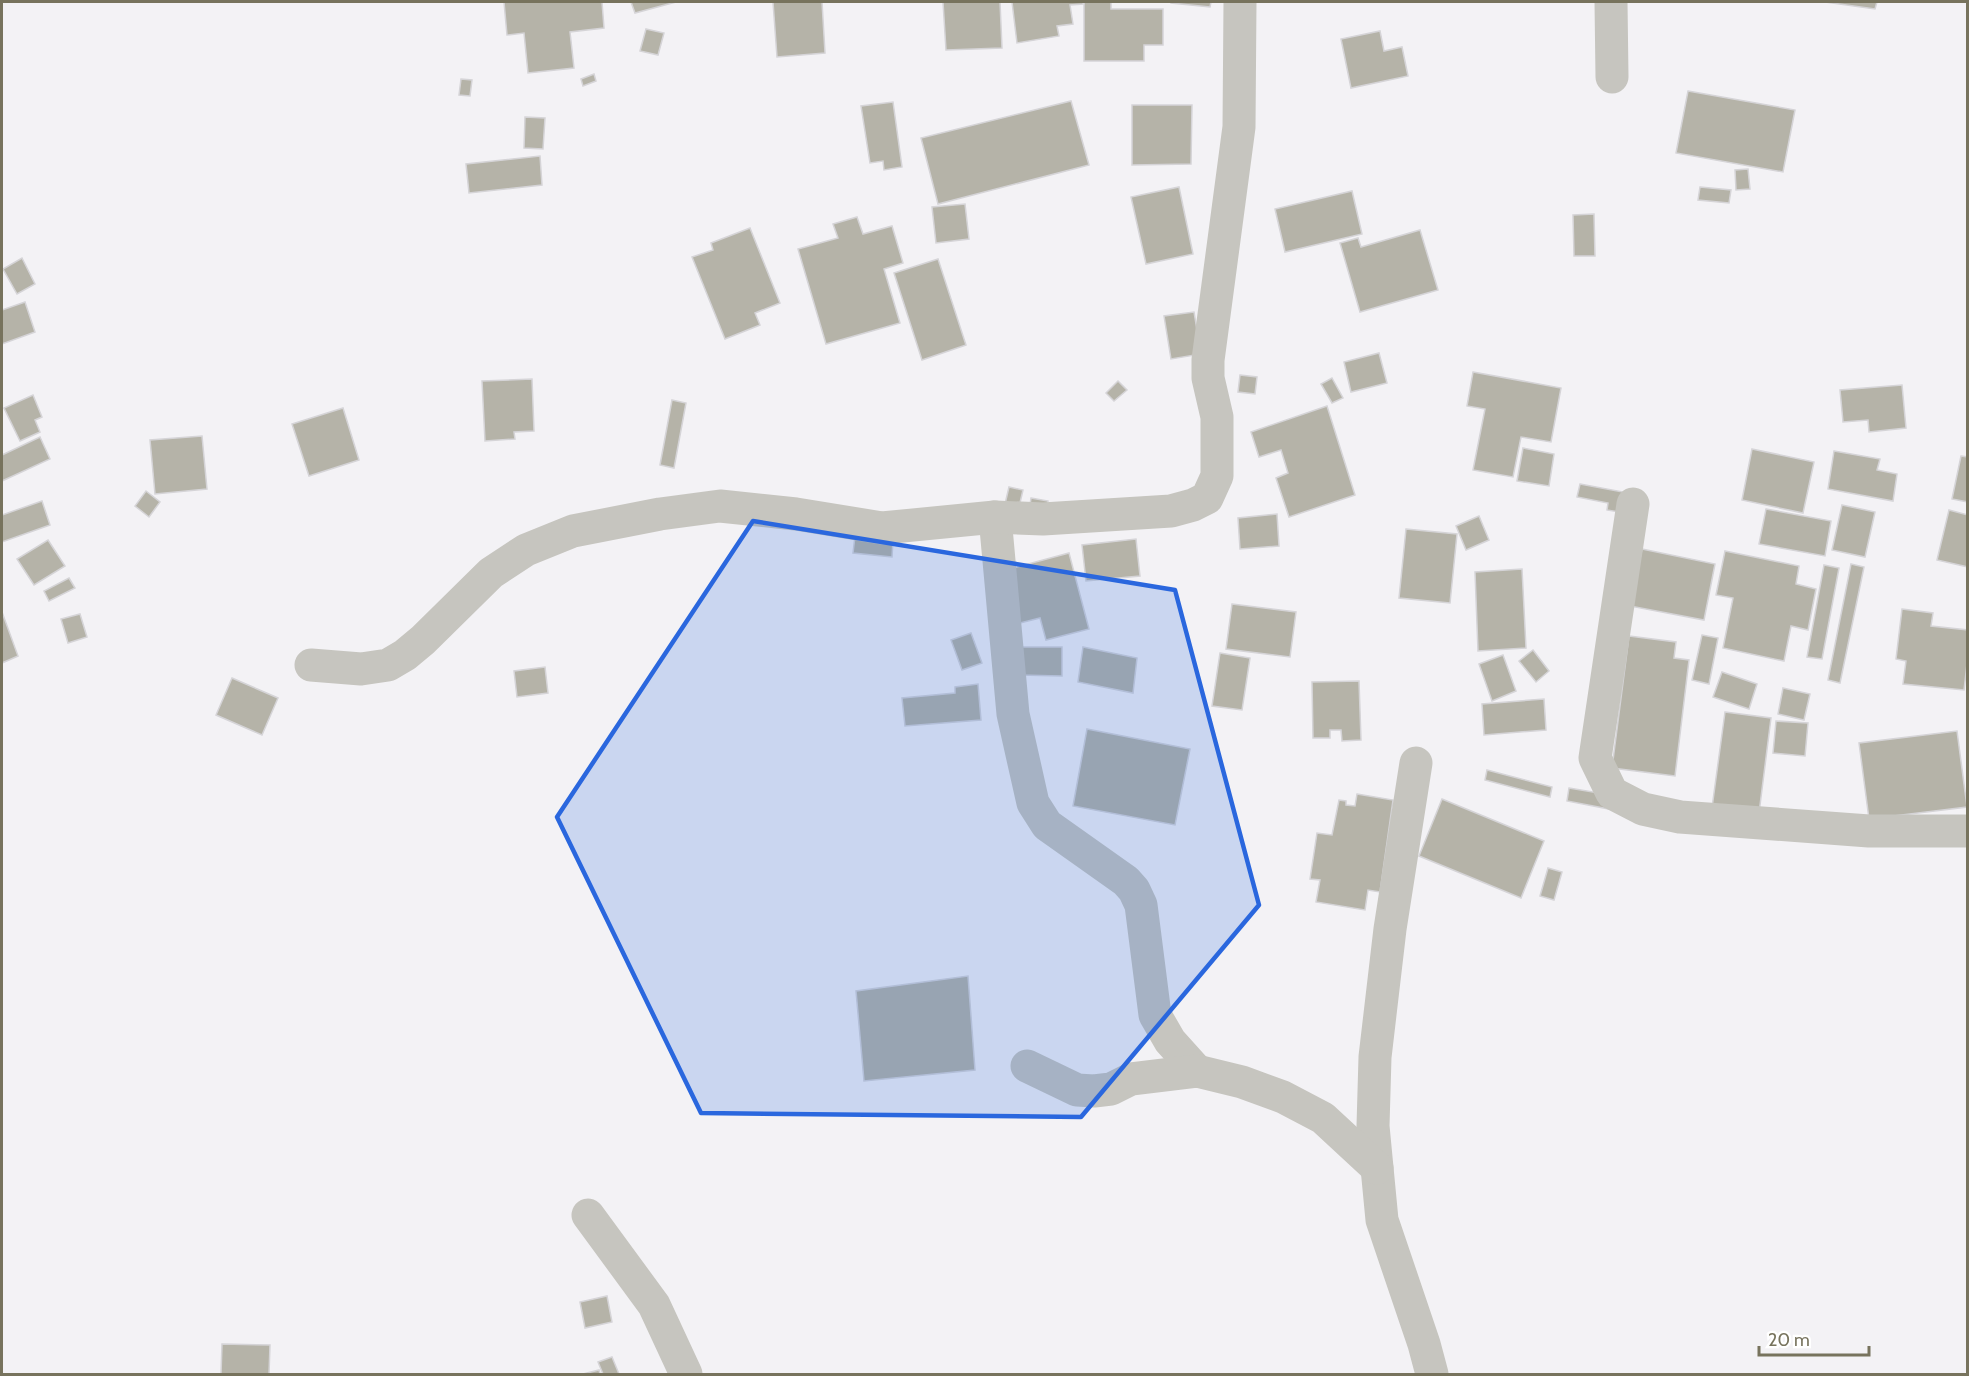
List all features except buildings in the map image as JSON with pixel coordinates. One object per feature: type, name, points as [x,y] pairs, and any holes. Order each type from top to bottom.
[{"type":"street","points":[[310,665],[362,669],[388,665],[423,640],[491,573],[526,550],[573,531],[660,514],[720,506],[796,514],[882,528],[995,516],[1043,519],[1171,511],[1194,505],[1208,498],[1217,476],[1217,417],[1208,378],[1208,360],[1239,126],[1240,2]]},
{"type":"street","points":[[1611,2],[1612,77]]},
{"type":"street","points":[[1633,504],[1595,758],[1612,793],[1643,809],[1680,817],[1869,831],[1968,831]]},
{"type":"street","points":[[995,516],[1013,714],[1033,803],[1047,825],[1126,881],[1134,890],[1141,905],[1155,1015],[1170,1041],[1197,1071]]},
{"type":"street","points":[[1416,763],[1390,929],[1375,1057],[1373,1126],[1382,1220],[1432,1374]]},
{"type":"street","points":[[1027,1066],[1077,1090],[1111,1089],[1131,1078],[1197,1071],[1242,1082],[1283,1097],[1323,1118],[1377,1168]]},
{"type":"street","points":[[588,1215],[654,1305],[686,1374]]},
{"type":"highlighted area","points":[[753,521],[1175,590],[1259,905],[1081,1117],[701,1113],[557,817]]}]
